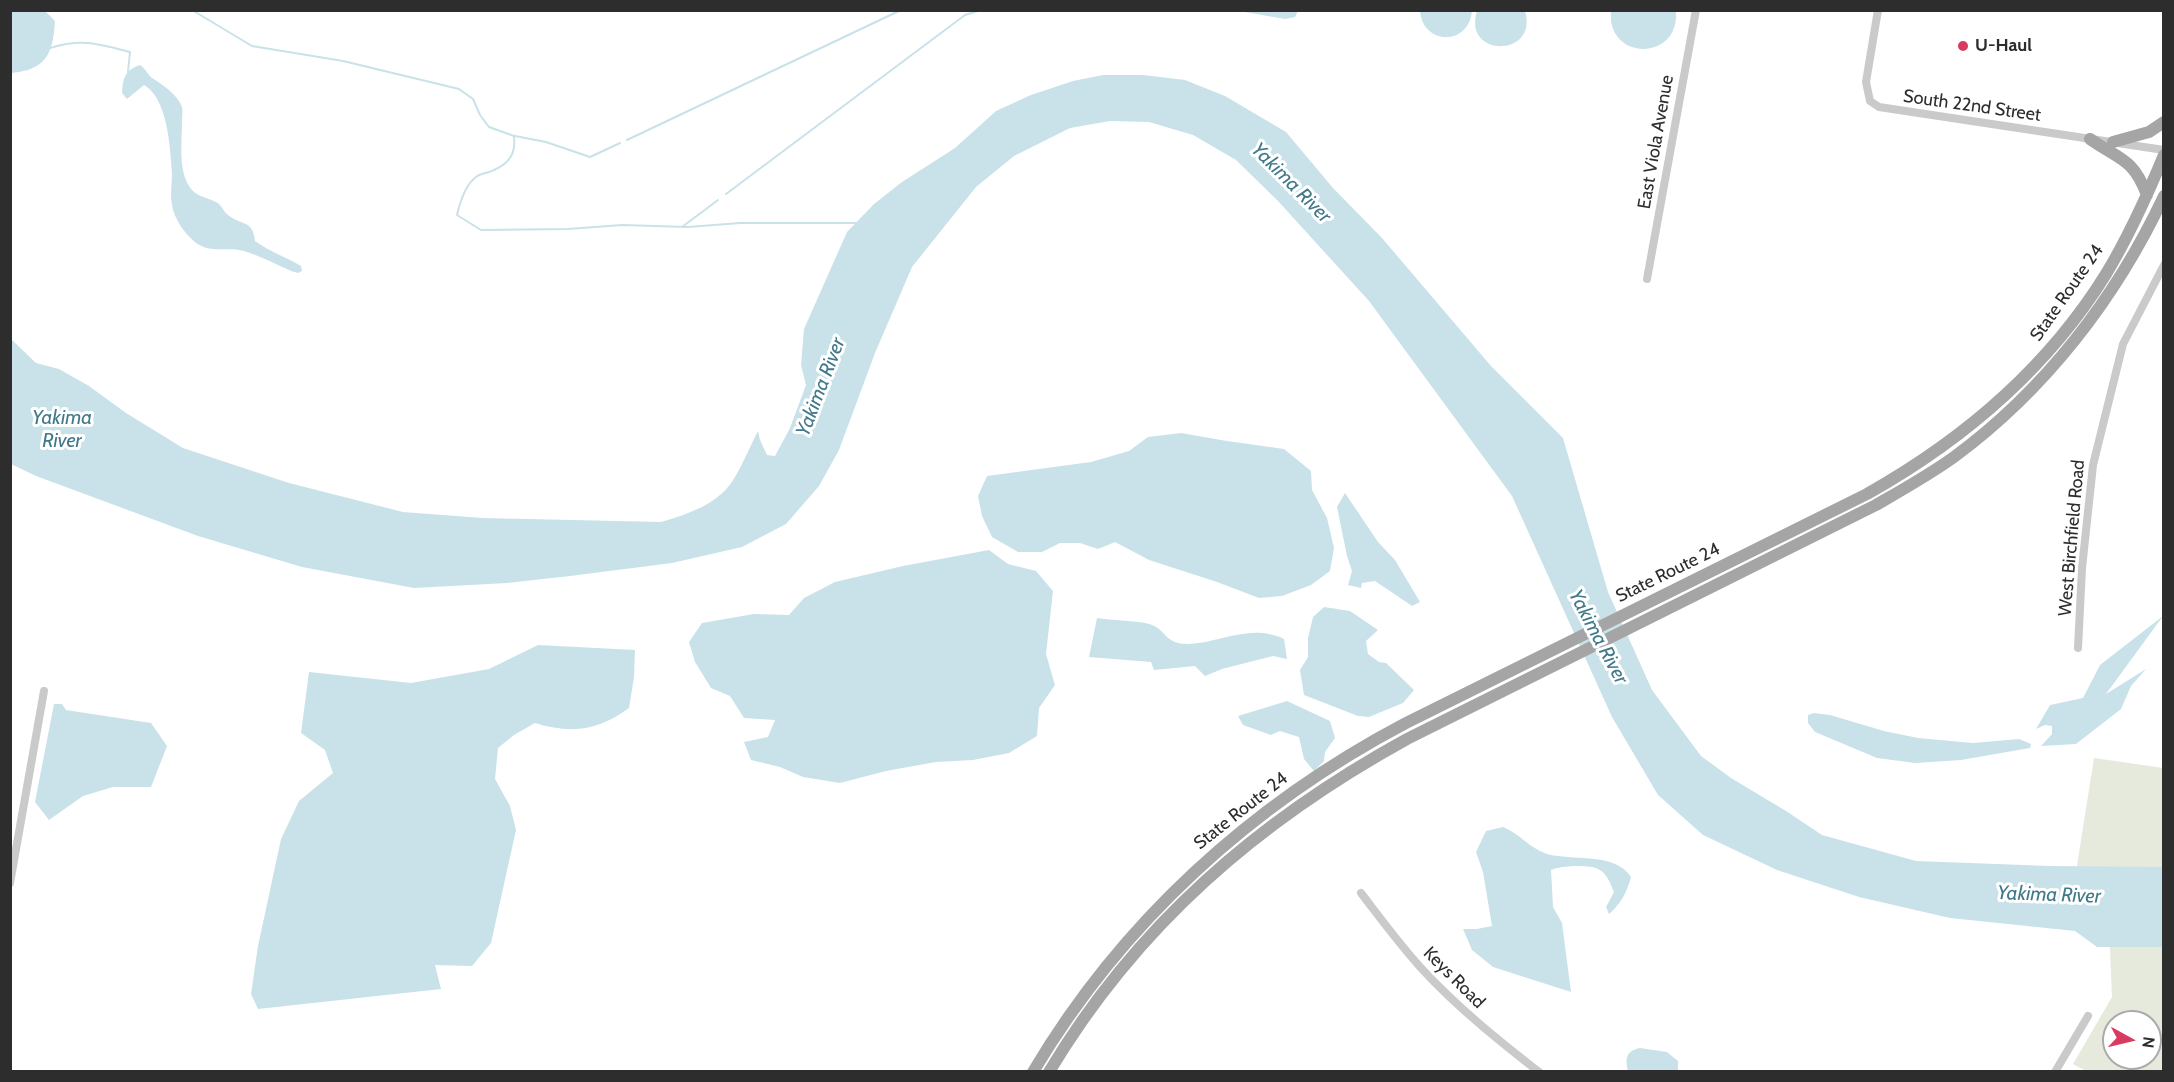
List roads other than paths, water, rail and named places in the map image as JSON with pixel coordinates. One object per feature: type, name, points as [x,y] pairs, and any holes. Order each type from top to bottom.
[{"type":"main road","points":[[2113,142],[2149,132],[2163,122]]},
{"type":"main road","points":[[2090,139],[2126,161],[2135,170],[2147,195]]},
{"type":"main road","name":"State Route 24","points":[[1034,1071],[1087,989],[1135,931],[1220,848],[1284,798],[1356,750],[1396,728],[1867,494],[1928,458],[1986,413],[2016,386],[2069,327],[2089,299],[2106,273],[2147,195],[2163,155]]},
{"type":"main road","name":"State Route 24","points":[[1049,1071],[1107,986],[1138,948],[1212,874],[1290,812],[1357,767],[1407,739],[1876,505],[1934,470],[1989,429],[2051,369],[2108,297],[2163,196]]},
{"type":"street","name":"East Viola Avenue","points":[[1647,279],[1696,10]]},
{"type":"street","name":"South 22nd Street","points":[[1878,10],[1866,82],[1870,101],[1875,105],[2163,150]]},
{"type":"street","name":"West Birchfield Road","points":[[2078,648],[2087,514],[2096,450],[2123,344],[2163,265]]},
{"type":"street","points":[[10,883],[44,691]]},
{"type":"street","name":"Keys Road","points":[[1361,893],[1394,938],[1423,970],[1475,1021],[1539,1071]]},
{"type":"street","points":[[2055,1071],[2088,1016]]},
{"type":"water","points":[[11,10],[45,11],[55,21],[52,43],[40,64],[11,73]]},
{"type":"water","points":[[1472,10],[1469,22],[1463,30],[1446,37],[1437,36],[1429,31],[1420,11]]},
{"type":"water","points":[[1239,11],[1298,11],[1295,17],[1285,19]]},
{"type":"water","points":[[1477,11],[1525,11],[1526,26],[1521,37],[1512,44],[1501,46],[1489,44],[1480,37],[1475,26]]},
{"type":"water","points":[[1611,11],[1676,11],[1674,28],[1667,40],[1656,47],[1643,49],[1630,46],[1620,39],[1613,27]]},
{"type":"water","points":[[140,65],[152,78],[173,94],[182,107],[183,168],[185,177],[194,192],[219,204],[227,214],[252,229],[255,241],[301,266],[302,271],[298,273],[291,271],[244,251],[202,246],[184,231],[175,216],[172,205],[169,137],[163,112],[152,92],[144,85],[127,99],[122,93],[126,75],[131,69]]},
{"type":"water","name":"Yakima River","points":[[1103,75],[1143,75],[1185,80],[1225,96],[1286,132],[1333,188],[1382,238],[1491,366],[1563,438],[1608,592],[1652,690],[1701,756],[1731,778],[1822,835],[1916,861],[2163,867],[2163,947],[2097,947],[2075,931],[1950,918],[1859,897],[1777,870],[1703,835],[1658,795],[1612,717],[1512,496],[1369,301],[1278,201],[1236,160],[1193,135],[1149,122],[1110,121],[1070,128],[1014,156],[976,187],[912,267],[875,353],[839,450],[819,486],[786,524],[742,547],[672,563],[570,576],[507,583],[414,588],[302,567],[198,536],[36,476],[11,464],[10,338],[36,363],[59,369],[89,386],[126,413],[183,448],[289,483],[403,512],[483,518],[661,522],[682,515],[712,501],[729,486],[758,431],[767,455],[775,456],[790,428],[806,385],[801,365],[804,329],[847,232],[874,204],[902,182],[955,148],[996,111],[1031,95],[1073,81]]},
{"type":"water","points":[[1181,433],[1284,449],[1311,471],[1312,490],[1327,518],[1334,548],[1330,571],[1311,585],[1282,596],[1259,598],[1149,560],[1115,542],[1098,549],[1080,543],[1060,543],[1042,552],[1018,552],[992,537],[982,516],[978,496],[987,476],[1091,462],[1129,451],[1148,437]]},
{"type":"water","points":[[1345,493],[1378,542],[1395,560],[1420,602],[1412,606],[1375,581],[1362,583],[1361,588],[1348,585],[1352,571],[1337,507]]},
{"type":"water","points":[[989,550],[1008,564],[1036,571],[1053,591],[1046,654],[1055,685],[1039,708],[1037,736],[1009,753],[973,760],[936,762],[886,771],[840,783],[803,777],[780,767],[751,760],[744,742],[768,737],[775,720],[744,718],[730,696],[711,688],[695,662],[689,642],[702,623],[754,614],[789,615],[804,598],[835,582],[903,566]]},
{"type":"water","points":[[1324,607],[1350,611],[1378,630],[1366,641],[1368,654],[1379,662],[1386,663],[1414,690],[1403,703],[1369,717],[1358,716],[1304,695],[1300,670],[1308,657],[1308,638],[1313,617]]},
{"type":"water","points":[[2163,616],[2106,694],[2146,669],[2131,686],[2121,709],[2076,744],[2041,746],[2052,734],[2052,726],[2045,725],[2036,729],[2050,705],[2083,698],[2100,665]]},
{"type":"water","points":[[1097,618],[1148,624],[1157,628],[1170,640],[1188,644],[1247,633],[1271,635],[1284,639],[1287,659],[1273,656],[1222,669],[1205,676],[1195,666],[1154,670],[1151,662],[1089,657]]},
{"type":"water","points":[[538,645],[635,650],[634,677],[629,708],[618,716],[584,728],[561,729],[535,723],[514,735],[498,748],[495,779],[510,806],[516,830],[491,943],[472,966],[435,965],[441,989],[258,1009],[251,994],[258,946],[281,839],[299,801],[333,773],[325,750],[301,733],[309,672],[411,683],[489,669]]},
{"type":"water","points":[[1287,701],[1330,721],[1335,738],[1325,752],[1324,761],[1314,771],[1304,759],[1299,737],[1280,731],[1271,735],[1243,725],[1238,716]]},
{"type":"water","points":[[54,704],[62,704],[66,710],[151,723],[167,746],[151,787],[113,787],[83,796],[49,820],[35,802]]},
{"type":"water","points":[[1814,713],[1918,738],[1973,743],[2019,739],[2031,744],[2030,748],[1961,760],[1915,763],[1877,758],[1815,732],[1808,723],[1808,715]]},
{"type":"water","points":[[1503,827],[1547,854],[1615,864],[1631,877],[1623,897],[1609,914],[1606,907],[1614,892],[1604,873],[1593,867],[1581,866],[1551,870],[1553,907],[1562,923],[1571,992],[1493,967],[1472,950],[1463,929],[1492,926],[1483,872],[1476,852],[1486,831]]},
{"type":"water","points":[[1640,1048],[1667,1052],[1678,1061],[1678,1071],[1628,1071],[1629,1053]]},
{"type":"waterway","points":[[192,10],[252,46],[343,61],[459,89],[473,99],[480,115],[489,127],[514,136],[513,152],[508,161],[476,177],[469,184],[461,199],[457,215],[481,230],[568,229],[622,225],[688,227],[740,223],[858,223]]},
{"type":"waterway","points":[[627,140],[901,10]]},
{"type":"waterway","points":[[726,194],[965,15],[981,10]]},
{"type":"waterway","points":[[50,48],[81,43],[130,52],[128,72]]},
{"type":"waterway","points":[[515,136],[546,142],[590,157],[620,143]]},
{"type":"waterway","points":[[682,227],[718,200]]},
{"type":"place","name":"U-Haul","points":[[1963,46]]}]
